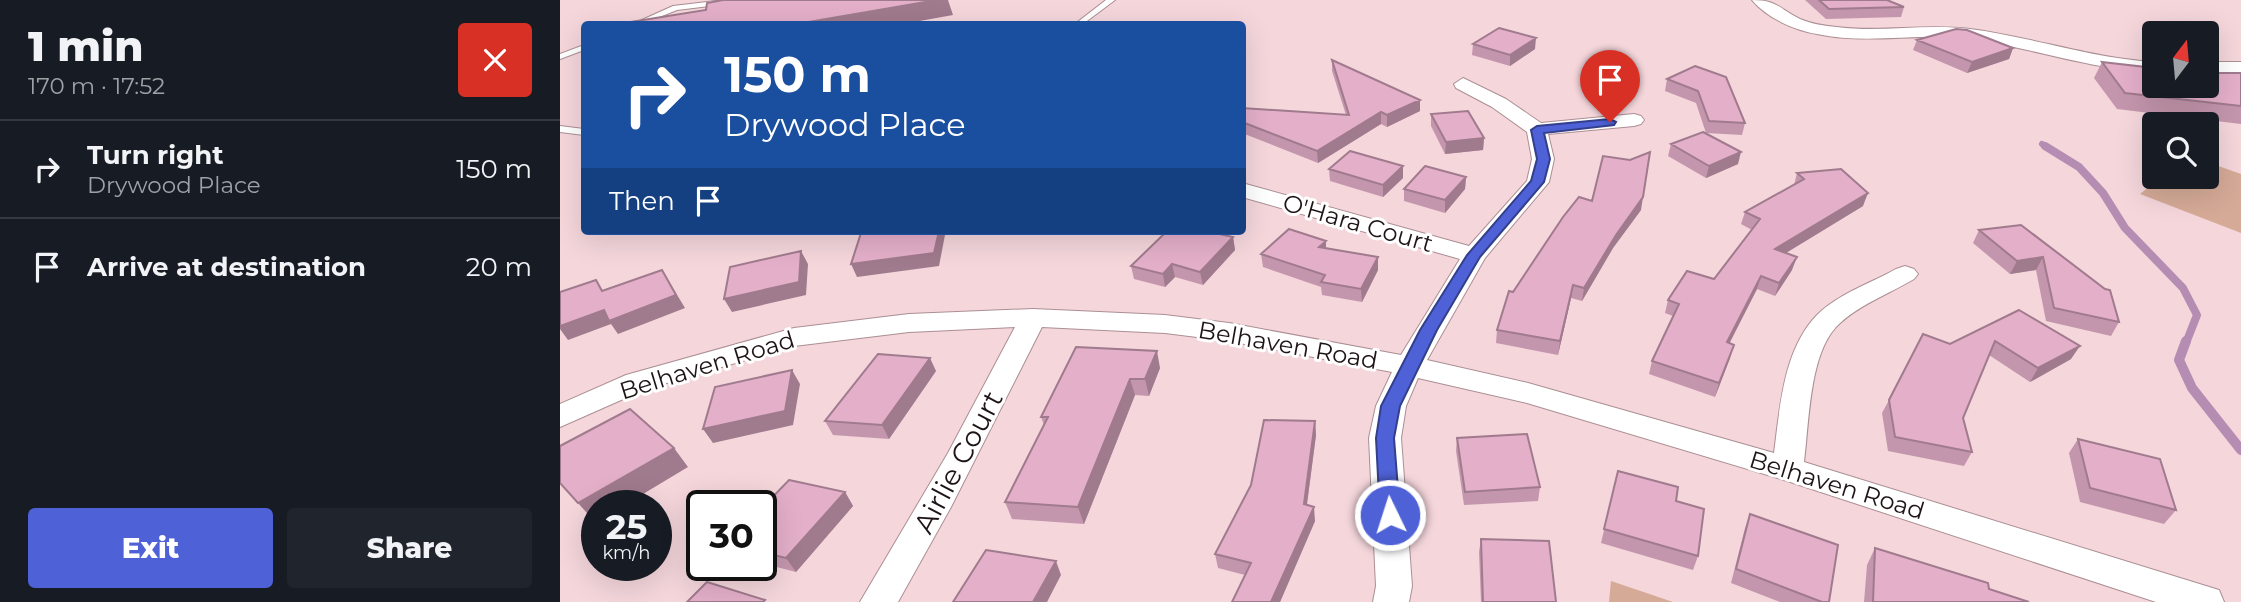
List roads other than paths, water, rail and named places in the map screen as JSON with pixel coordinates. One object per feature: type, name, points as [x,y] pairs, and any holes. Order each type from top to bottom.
[{"type":"street","points":[[1760,0],[1794,22],[1832,32],[1950,31],[2081,59],[2142,66]]},
{"type":"street","points":[[2219,67],[2241,67]]},
{"type":"street","points":[[1463,84],[1499,103],[1537,130],[1634,120]]},
{"type":"street","points":[[1391,602],[1394,586],[1385,438],[1391,406],[1409,366],[1474,255],[1538,182],[1543,159],[1537,130]]},
{"type":"street","name":"O'Hara Court","points":[[1246,191],[1474,255]]},
{"type":"street","points":[[1787,469],[1804,361],[1815,335],[1829,320],[1905,274]]},
{"type":"street","name":"Belhaven Road","points":[[560,416],[636,382],[698,362],[794,337],[909,323],[1033,318],[1164,324],[1229,332],[1409,366],[1552,400],[1787,469],[2206,602]]},
{"type":"street","name":"Airlie Court","points":[[878,602],[941,496],[1033,318]]},
{"type":"lane","points":[[644,21],[676,8],[742,0]]},
{"type":"lane","points":[[1083,21],[1111,0]]},
{"type":"lane","points":[[560,57],[581,48]]},
{"type":"lane","points":[[560,130],[581,132]]},
{"type":"waterway","points":[[2045,146],[2079,167],[2103,193],[2125,228],[2183,288],[2197,315],[2186,343]]},
{"type":"waterway","points":[[2186,341],[2179,360],[2192,388],[2241,450]]}]
